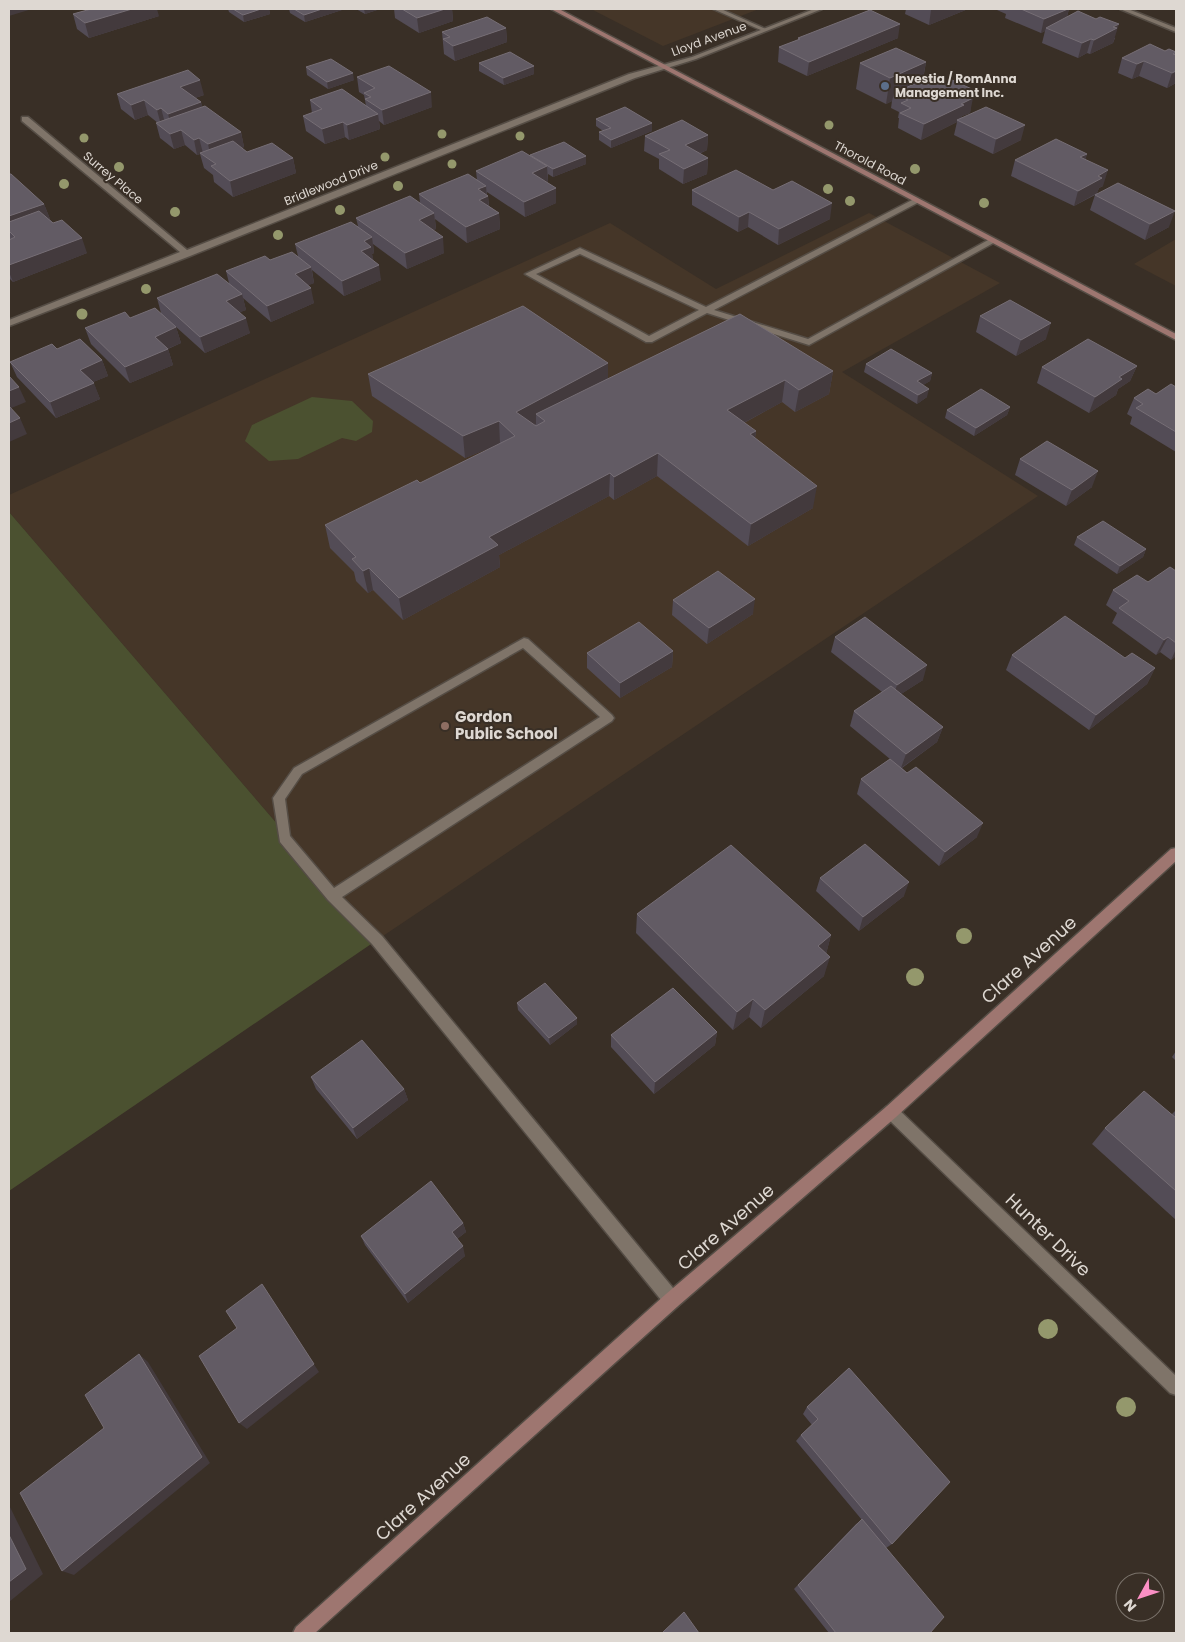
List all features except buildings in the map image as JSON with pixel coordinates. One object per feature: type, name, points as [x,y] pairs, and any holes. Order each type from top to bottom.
[{"type":"street","name":"Thorold Road","points":[[554,9],[1176,337]]},
{"type":"street","points":[[716,9],[765,30]]},
{"type":"street","name":"Lloyd Avenue","points":[[663,67],[694,58],[819,9]]},
{"type":"street","points":[[1123,9],[1176,30]]},
{"type":"street","name":"Bridlewood Drive","points":[[9,323],[632,76],[663,67]]},
{"type":"street","name":"Surrey Place","points":[[25,120],[187,254]]},
{"type":"street","points":[[917,201],[706,310],[649,340],[530,274],[580,251],[706,310],[809,342],[993,241]]},
{"type":"street","points":[[333,896],[608,718],[524,642],[298,771],[279,798],[284,838],[333,896],[377,940],[672,1300]]},
{"type":"street","name":"Clare Avenue","points":[[302,1633],[672,1300],[891,1112],[1176,853]]},
{"type":"street","name":"Hunter Drive","points":[[891,1112],[1176,1387]]},
{"type":"shaded area","points":[[591,9],[759,9],[663,46]]},
{"type":"shaded area","name":"Gordon Public School","points":[[869,213],[1000,283],[842,372],[1038,496],[377,940],[9,512],[9,495],[610,223],[716,289]]},
{"type":"shaded area","points":[[1176,239],[1176,286],[1134,264]]},
{"type":"green space","points":[[312,397],[352,401],[373,421],[372,432],[356,441],[342,438],[298,459],[269,461],[245,441],[252,425]]},
{"type":"green space","points":[[9,512],[377,940],[9,1191]]},
{"type":"place","name":"Investia / RomAnna Management Inc.","points":[[885,86]]},
{"type":"place","name":"Gordon Public School","points":[[445,726]]}]
